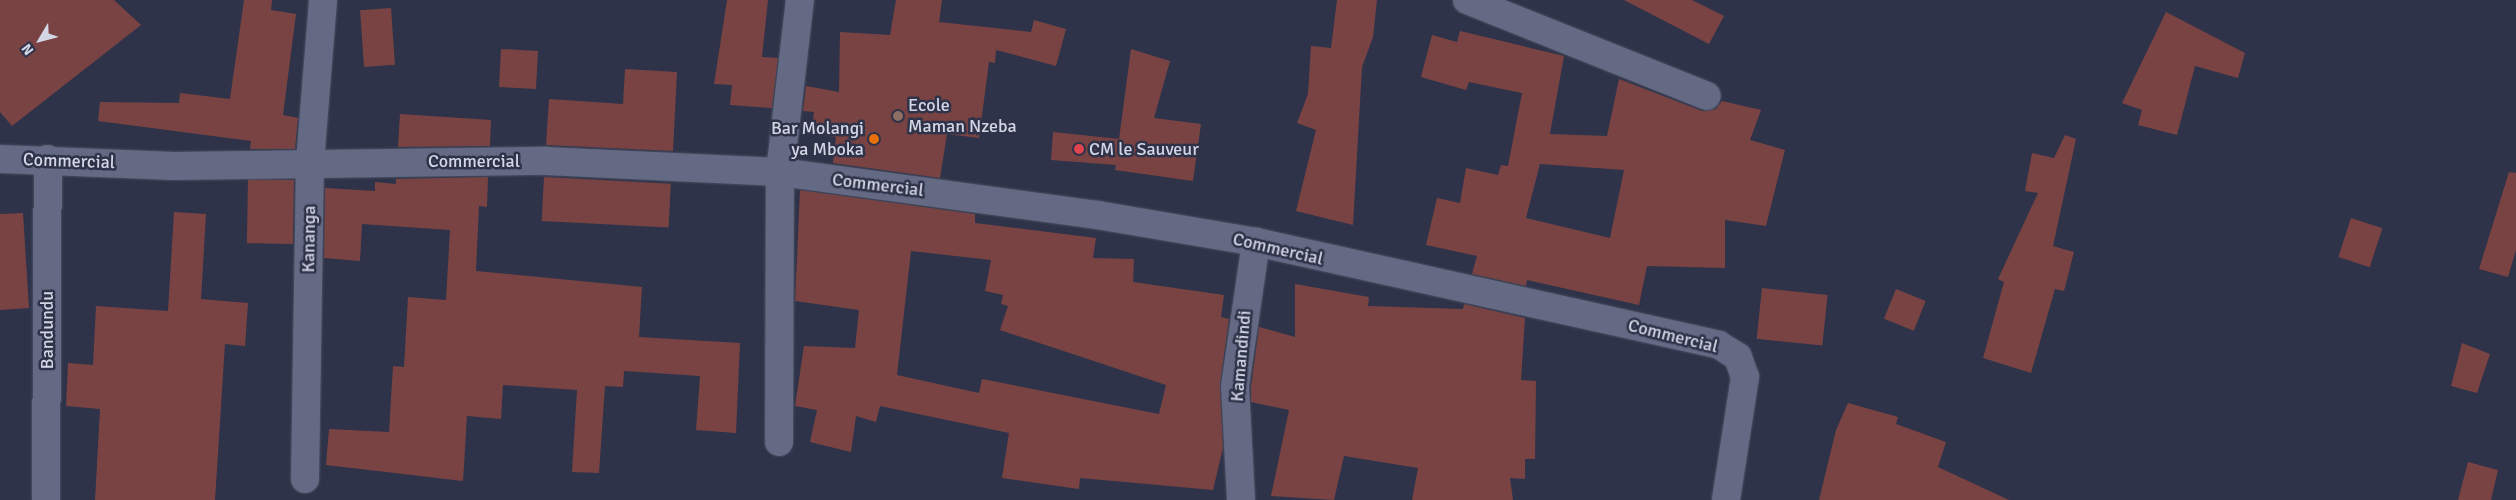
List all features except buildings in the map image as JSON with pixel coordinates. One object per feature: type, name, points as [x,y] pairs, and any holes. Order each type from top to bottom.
[{"type":"street","name":"Kananga","points":[[305,480],[310,162],[323,0]]},
{"type":"street","points":[[779,442],[780,172],[800,0]]},
{"type":"street","points":[[1466,0],[1708,96]]},
{"type":"street","name":"Commercial","points":[[0,159],[48,159],[174,166],[310,162],[546,161],[780,172],[1097,215],[1256,242],[1719,345],[1738,358],[1745,377],[1726,500]]},
{"type":"street","name":"Bandundu","points":[[46,500],[48,159]]},
{"type":"street","name":"Kamandindi","points":[[1241,500],[1235,386],[1256,242]]},
{"type":"place","name":"Ecole Maman Nzeba","points":[[898,116]]},
{"type":"place","name":"Bar Molangi ya Mboka","points":[[874,139]]},
{"type":"place","name":"CM le Sauveur","points":[[1079,149]]}]
